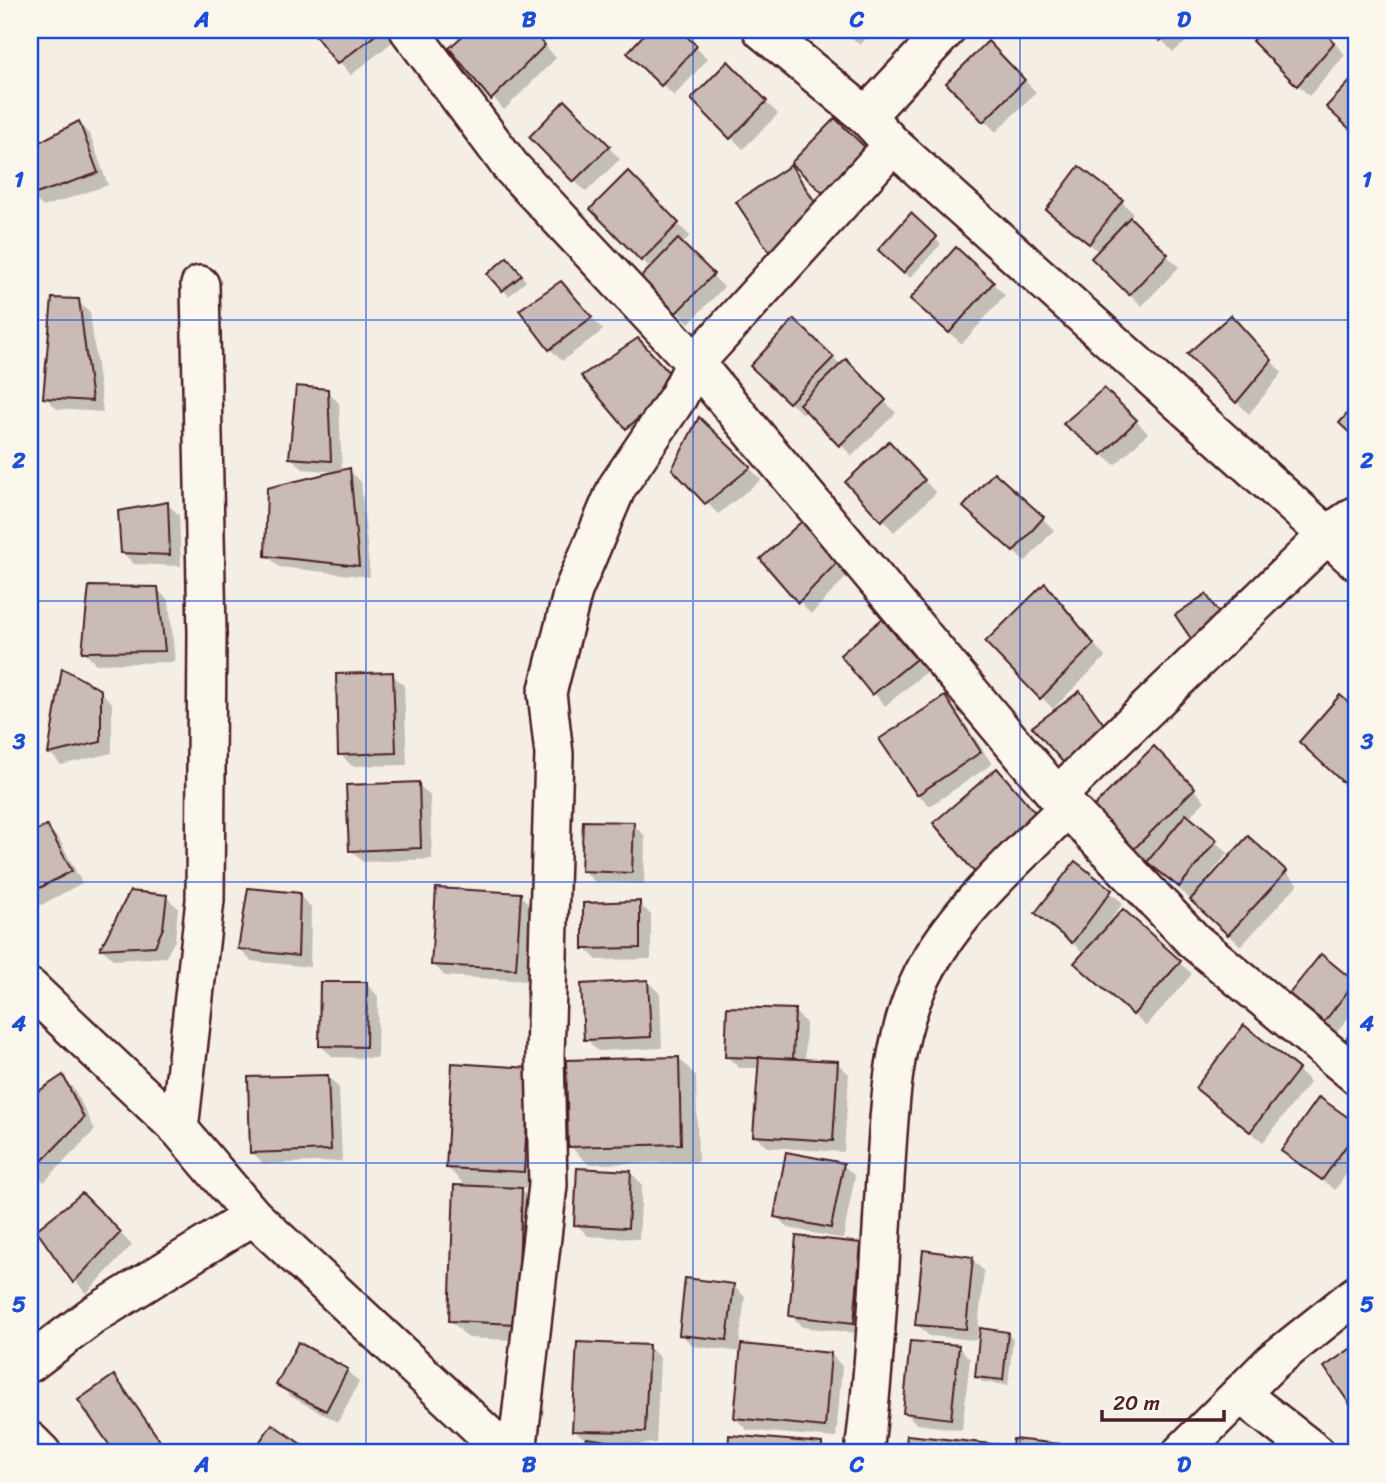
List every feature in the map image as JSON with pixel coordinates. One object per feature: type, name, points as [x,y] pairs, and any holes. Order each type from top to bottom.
[{"type":"street","points":[[409,30],[511,167],[695,363],[1062,802],[1194,941],[1356,1074]]},
{"type":"street","points":[[762,30],[866,116],[893,145],[1342,525],[1356,561]]},
{"type":"street","points":[[866,116],[946,30]]},
{"type":"street","points":[[517,1453],[548,1185],[545,1056],[554,754],[547,693],[573,591],[617,487],[678,397],[695,363],[893,145]]},
{"type":"street","points":[[179,1129],[205,900],[207,634],[200,285]]},
{"type":"street","points":[[864,1453],[872,1392],[888,1131],[899,1037],[918,984],[947,936],[1062,802],[1342,525]]},
{"type":"street","points":[[30,988],[179,1129],[253,1216],[507,1453]]},
{"type":"street","points":[[30,1363],[92,1316],[253,1216]]},
{"type":"street","points":[[1181,1453],[1272,1362],[1356,1295]]},
{"type":"street","points":[[1240,1394],[1316,1453]]},
{"type":"street","points":[[30,1442],[42,1453]]},
{"type":"building","points":[[311,30],[382,30],[337,64]]},
{"type":"building","points":[[469,30],[532,30],[545,45],[491,100],[449,48]]},
{"type":"building","points":[[648,30],[680,30],[697,46],[661,86],[627,53]]},
{"type":"building","points":[[1151,30],[1175,30],[1160,41]]},
{"type":"building","points":[[1263,30],[1324,30],[1334,43],[1297,86],[1252,41]]},
{"type":"building","points":[[988,41],[1025,80],[983,122],[946,83]]},
{"type":"building","points":[[728,61],[767,101],[730,139],[691,99]]},
{"type":"building","points":[[1356,75],[1356,135],[1326,107]]},
{"type":"building","points":[[565,100],[610,146],[573,182],[529,137]]},
{"type":"building","points":[[835,118],[873,155],[830,200],[791,163]]},
{"type":"building","points":[[79,121],[98,173],[30,196],[30,147]]},
{"type":"building","points":[[791,165],[824,217],[770,253],[736,202]]},
{"type":"building","points":[[1079,166],[1123,200],[1089,244],[1046,210]]},
{"type":"building","points":[[628,171],[679,223],[641,261],[590,209]]},
{"type":"building","points":[[911,213],[937,237],[903,273],[878,250]]},
{"type":"building","points":[[1130,217],[1168,254],[1129,295],[1091,258]]},
{"type":"building","points":[[678,239],[714,274],[676,313],[640,278]]},
{"type":"building","points":[[956,247],[994,282],[949,333],[910,299]]},
{"type":"building","points":[[507,257],[522,275],[502,291],[487,274]]},
{"type":"building","points":[[561,281],[592,317],[549,350],[519,310]]},
{"type":"building","points":[[52,298],[79,299],[92,401],[43,398]]},
{"type":"building","points":[[1231,315],[1272,360],[1236,403],[1187,354]]},
{"type":"building","points":[[794,319],[834,357],[789,403],[750,366]]},
{"type":"building","points":[[638,338],[678,383],[626,429],[581,376]]},
{"type":"building","points":[[846,359],[886,400],[839,446],[799,404]]},
{"type":"building","points":[[296,386],[328,389],[331,461],[289,458]]},
{"type":"building","points":[[1104,388],[1137,420],[1102,455],[1063,424]]},
{"type":"building","points":[[1356,404],[1356,439],[1339,423]]},
{"type":"building","points":[[699,417],[751,467],[705,504],[672,469]]},
{"type":"building","points":[[889,441],[925,480],[881,521],[845,482]]},
{"type":"building","points":[[350,468],[359,566],[265,556],[267,488]]},
{"type":"building","points":[[994,472],[1044,517],[1013,552],[963,507]]},
{"type":"building","points":[[168,502],[170,555],[121,553],[118,511]]},
{"type":"building","points":[[810,514],[847,552],[798,603],[760,559]]},
{"type":"building","points":[[1045,583],[1094,644],[1040,699],[985,642]]},
{"type":"building","points":[[89,586],[158,587],[165,651],[82,652]]},
{"type":"building","points":[[1206,594],[1225,622],[1194,643],[1175,615]]},
{"type":"building","points":[[882,619],[916,659],[872,695],[840,655]]},
{"type":"building","points":[[62,668],[101,690],[101,742],[48,754]]},
{"type":"building","points":[[393,672],[396,753],[338,755],[336,674]]},
{"type":"building","points":[[1080,691],[1113,737],[1068,768],[1032,727]]},
{"type":"building","points":[[1340,695],[1356,709],[1356,778],[1348,787],[1299,742]]},
{"type":"building","points":[[945,696],[981,752],[917,795],[879,739]]},
{"type":"building","points":[[1154,746],[1195,788],[1131,852],[1089,811]]},
{"type":"building","points":[[997,768],[1045,824],[981,880],[933,823]]},
{"type":"building","points":[[419,782],[421,848],[349,851],[346,785]]},
{"type":"building","points":[[1186,814],[1217,840],[1179,887],[1147,862]]},
{"type":"building","points":[[583,821],[634,822],[632,873],[581,871]]},
{"type":"building","points":[[47,825],[72,871],[30,893],[30,834]]},
{"type":"building","points":[[1248,836],[1287,871],[1228,935],[1190,900]]},
{"type":"building","points":[[1075,861],[1112,890],[1072,943],[1035,913]]},
{"type":"building","points":[[248,888],[300,893],[298,956],[238,949]]},
{"type":"building","points":[[436,888],[521,893],[516,969],[431,965]]},
{"type":"building","points":[[130,891],[167,895],[163,928],[155,946],[100,949]]},
{"type":"building","points":[[640,901],[640,948],[583,949],[583,903]]},
{"type":"building","points":[[1123,909],[1181,961],[1133,1015],[1074,963]]},
{"type":"building","points":[[1321,954],[1355,982],[1324,1022],[1289,994]]},
{"type":"building","points":[[648,980],[651,1037],[584,1040],[581,984]]},
{"type":"building","points":[[320,982],[367,982],[366,1047],[319,1046]]},
{"type":"building","points":[[727,1007],[795,1009],[793,1059],[725,1057]]},
{"type":"building","points":[[1244,1025],[1299,1069],[1250,1132],[1195,1088]]},
{"type":"building","points":[[1356,1025],[1356,1058],[1341,1046]]},
{"type":"building","points":[[679,1057],[681,1144],[568,1147],[566,1060]]},
{"type":"building","points":[[759,1057],[838,1061],[833,1141],[753,1136]]},
{"type":"building","points":[[452,1063],[530,1068],[524,1172],[446,1168]]},
{"type":"building","points":[[63,1075],[84,1118],[31,1172],[30,1097]]},
{"type":"building","points":[[328,1075],[331,1150],[250,1153],[248,1077]]},
{"type":"building","points":[[1319,1097],[1356,1123],[1356,1132],[1322,1180],[1281,1151]]},
{"type":"building","points":[[786,1152],[844,1163],[831,1228],[774,1217]]},
{"type":"building","points":[[577,1168],[631,1171],[628,1228],[574,1225]]},
{"type":"building","points":[[454,1185],[522,1188],[517,1324],[449,1321]]},
{"type":"building","points":[[82,1193],[121,1232],[73,1283],[36,1230]]},
{"type":"building","points":[[796,1236],[861,1243],[854,1323],[789,1316]]},
{"type":"building","points":[[923,1250],[973,1257],[966,1329],[915,1325]]},
{"type":"building","points":[[685,1278],[734,1284],[727,1340],[679,1335]]},
{"type":"building","points":[[980,1328],[1008,1332],[1003,1380],[975,1377]]},
{"type":"building","points":[[910,1341],[959,1345],[951,1419],[903,1413]]},
{"type":"building","points":[[298,1342],[348,1369],[326,1411],[276,1385]]},
{"type":"building","points":[[577,1342],[649,1345],[645,1432],[572,1431]]},
{"type":"building","points":[[741,1344],[831,1353],[825,1427],[734,1418]]},
{"type":"building","points":[[1356,1345],[1356,1413],[1324,1367]]},
{"type":"building","points":[[114,1375],[161,1442],[145,1453],[115,1453],[78,1400]]},
{"type":"building","points":[[272,1424],[314,1453],[252,1453]]},
{"type":"building","points":[[729,1435],[822,1443],[822,1453],[728,1453]]},
{"type":"building","points":[[907,1435],[1001,1445],[1000,1453],[905,1453]]},
{"type":"building","points":[[587,1438],[647,1447],[646,1453],[585,1453]]},
{"type":"building","points":[[1013,1439],[1060,1444],[1059,1453],[1011,1453]]}]
